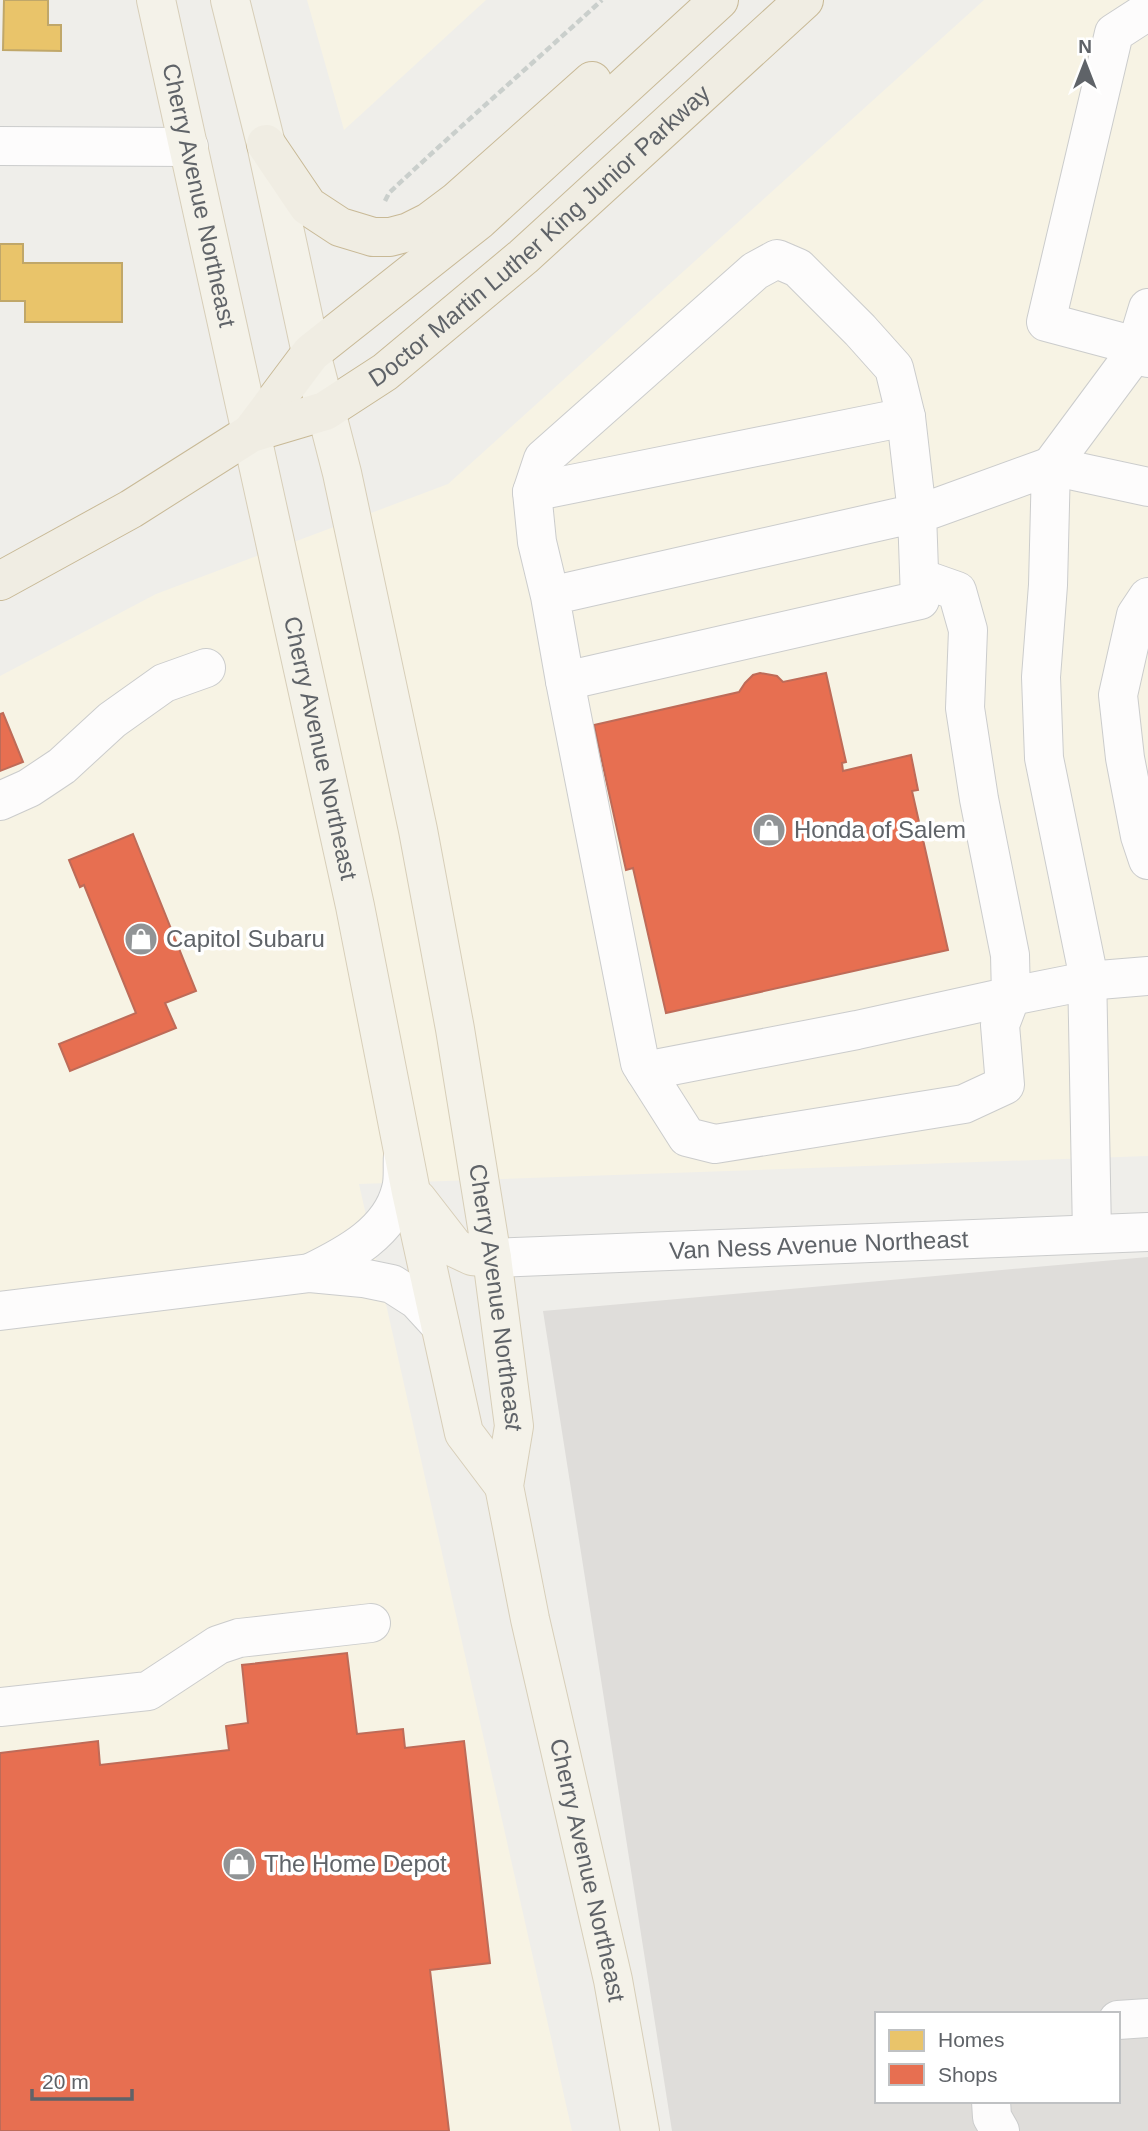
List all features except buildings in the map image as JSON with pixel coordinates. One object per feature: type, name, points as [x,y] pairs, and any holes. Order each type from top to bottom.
[{"type":"highway","points":[[266,144],[308,206],[340,227],[373,237],[390,237],[409,232],[429,222],[457,201],[682,0]]},
{"type":"highway","name":"Doctor Martin Luther King Junior Parkway","points":[[251,433],[311,353],[479,219],[719,0]]},
{"type":"highway","name":"Doctor Martin Luther King Junior Parkway","points":[[0,581],[131,509],[251,433],[325,411],[385,372],[523,257],[804,0]]},
{"type":"main road","name":"Cherry Avenue Northeast","points":[[156,0],[355,906],[411,1192],[464,1433],[504,1486]]},
{"type":"main road","name":"Cherry Avenue Northeast","points":[[230,0],[266,144],[311,353],[344,486],[418,830],[455,1029],[492,1258],[514,1426],[504,1486],[530,1619],[613,1980],[640,2131]]},
{"type":"main road","points":[[411,1192],[455,1248],[472,1256],[492,1258]]},
{"type":"street","points":[[1139,352],[1046,322],[1114,33],[1148,11]]},
{"type":"street","points":[[0,146],[189,147]]},
{"type":"street","points":[[565,681],[920,600],[917,513],[906,417],[894,368],[798,268],[777,259],[755,271],[543,459],[532,492],[537,541],[550,596],[565,681],[640,1063],[687,1137],[715,1144],[964,1104],[1005,1085],[1000,1025],[1011,996],[1010,955],[979,799],[965,708],[968,630],[957,591],[920,578]]},
{"type":"street","points":[[1092,1234],[1087,969],[1044,758],[1041,677],[1048,585],[1051,466],[1139,352],[1148,308]]},
{"type":"street","points":[[532,492],[906,417]]},
{"type":"street","points":[[550,596],[917,513],[1051,466],[1148,488]]},
{"type":"street","points":[[1148,597],[1136,615],[1118,695],[1125,758],[1140,836],[1148,860]]},
{"type":"street","points":[[0,801],[29,788],[62,766],[112,720],[164,683],[206,668]]},
{"type":"street","points":[[645,1071],[857,1030],[1087,981],[1148,976]]},
{"type":"street","points":[[310,1273],[347,1255],[377,1231],[390,1214],[401,1188],[403,1149]]},
{"type":"street","name":"Van Ness Avenue Northeast","points":[[492,1258],[1148,1232]]},
{"type":"street","points":[[0,1311],[310,1273],[392,1284],[417,1300],[440,1325]]},
{"type":"street","points":[[0,1707],[148,1691],[218,1645],[239,1637],[371,1623]]},
{"type":"street","points":[[1120,2020],[1148,2018]]},
{"type":"street","points":[[991,2103],[992,2117],[1000,2131]]},
{"type":"path","points":[[381,207],[389,193],[458,127],[602,0]]},
{"type":"shaded area","points":[[307,0],[486,0],[344,130]]},
{"type":"shaded area","points":[[984,0],[1148,0],[1148,1156],[359,1184],[572,2131],[0,2131],[0,676],[156,594],[448,484]]},
{"type":"shaded area","points":[[1148,1257],[1148,2131],[672,2131],[543,1311]]},
{"type":"place","name":"Honda of Salem","points":[[769,830]]},
{"type":"place","name":"Capitol Subaru","points":[[141,939]]},
{"type":"place","name":"The Home Depot","points":[[239,1864]]}]
